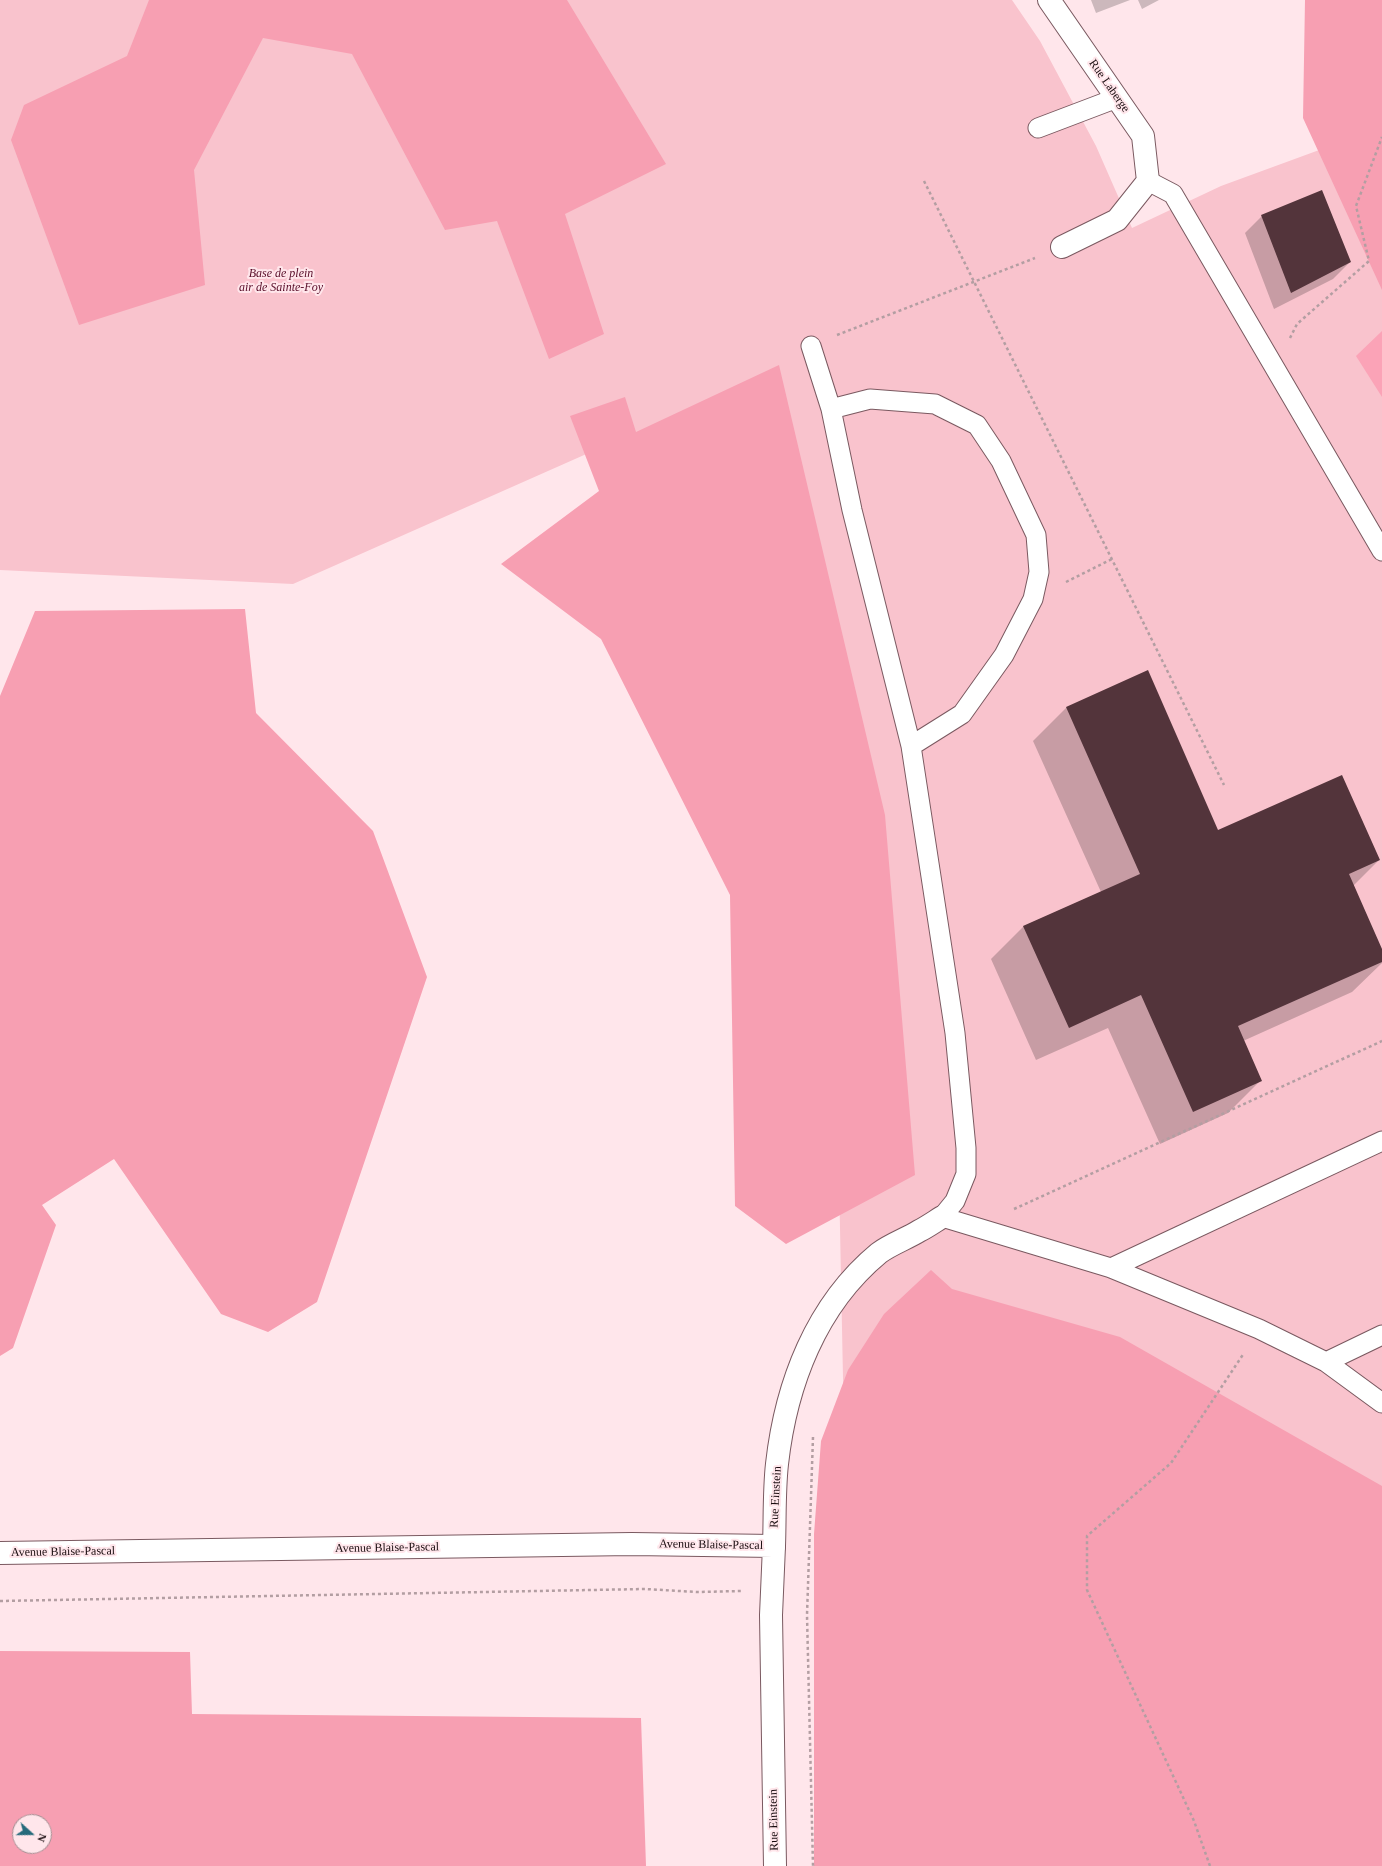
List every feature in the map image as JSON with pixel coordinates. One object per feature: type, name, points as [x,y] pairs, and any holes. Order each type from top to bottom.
[{"type":"street","name":"Rue Laberge","points":[[1048,0],[1143,136],[1148,181]]},
{"type":"street","points":[[1062,247],[1117,220],[1148,181]]},
{"type":"street","name":"Rue Einstein","points":[[775,1866],[771,1615],[777,1465],[783,1428],[794,1386],[809,1345],[819,1323],[846,1286],[880,1253],[942,1217]]},
{"type":"street","name":"Avenue Blaise-Pascal","points":[[0,1553],[632,1544],[774,1546]]},
{"type":"lane","points":[[1038,128],[1117,98]]},
{"type":"lane","points":[[1148,181],[1173,194],[1382,551]]},
{"type":"lane","points":[[811,346],[830,409],[852,510],[911,746],[955,1033],[966,1148],[966,1174],[955,1201],[942,1217],[1111,1268],[1259,1329],[1326,1362],[1382,1403]]},
{"type":"lane","points":[[830,409],[870,399],[936,404],[977,425],[1001,461],[1036,534],[1039,572],[1033,599],[1004,655],[962,714],[911,746]]},
{"type":"lane","points":[[1111,1268],[1382,1141]]},
{"type":"lane","points":[[1326,1362],[1382,1335]]},
{"type":"path","points":[[1274,368],[1297,324],[1369,260],[1356,206],[1382,137]]},
{"type":"path","points":[[924,181],[1224,785]]},
{"type":"path","points":[[811,346],[1062,247]]},
{"type":"path","points":[[1033,599],[1112,559]]},
{"type":"path","points":[[1012,1210],[1382,1041]]},
{"type":"path","points":[[1210,1866],[1194,1821],[1087,1590],[1087,1536],[1171,1463],[1259,1329]]},
{"type":"path","points":[[813,1431],[807,1615],[813,1866]]},
{"type":"path","points":[[0,1601],[645,1589],[697,1592],[705,1590]]},
{"type":"green space","name":"Base de plein air de Sainte-Foy","points":[[0,0],[1012,0],[1040,41],[1096,146],[1132,228],[1221,186],[1382,127],[1382,1866],[846,1528],[836,1028],[636,432],[293,584],[0,570]]},
{"type":"shaded area","points":[[149,0],[567,0],[666,164],[565,214],[604,334],[549,359],[497,221],[445,230],[352,54],[263,38],[194,170],[205,285],[79,325],[11,140],[24,105],[127,56]]},
{"type":"shaded area","points":[[1305,0],[1382,0],[1382,290],[1303,118]]},
{"type":"shaded area","points":[[1382,331],[1382,397],[1356,356]]},
{"type":"shaded area","points":[[779,365],[885,815],[915,1175],[786,1244],[735,1206],[730,895],[601,639],[501,564],[599,491],[570,416],[625,397],[636,432]]},
{"type":"shaded area","points":[[245,609],[256,713],[373,831],[427,977],[317,1302],[268,1332],[221,1314],[114,1159],[42,1205],[56,1225],[13,1348],[0,1356],[0,696],[35,611]]},
{"type":"shaded area","points":[[931,1270],[952,1289],[1120,1337],[1382,1486],[1382,1866],[814,1866],[814,1534],[821,1441],[848,1370],[884,1314]]},
{"type":"shaded area","points":[[0,1651],[190,1652],[192,1714],[641,1718],[646,1866],[0,1866]]},
{"type":"building","points":[[1322,190],[1351,262],[1291,293],[1261,215]]},
{"type":"building","points":[[1148,670],[1218,830],[1342,775],[1380,860],[1349,874],[1382,949],[1382,962],[1238,1026],[1262,1081],[1193,1112],[1141,995],[1069,1028],[1023,926],[1140,874],[1066,707]]}]
